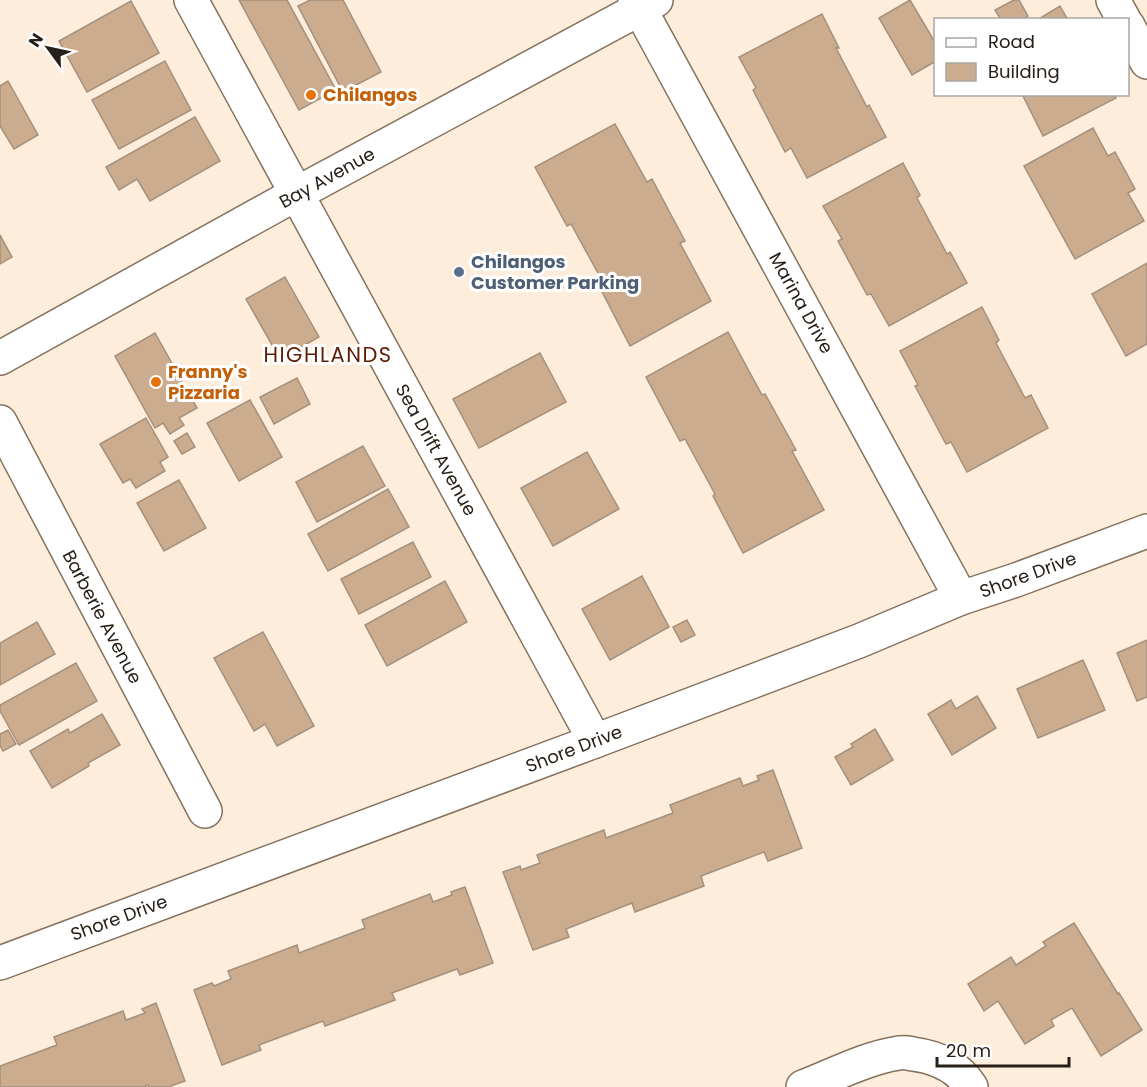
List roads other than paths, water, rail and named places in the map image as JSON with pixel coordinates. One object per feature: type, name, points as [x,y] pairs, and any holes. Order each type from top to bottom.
[{"type":"street","name":"Sea Drift Avenue","points":[[191,0],[595,741]]},
{"type":"street","points":[[1113,0],[1123,18]]},
{"type":"street","name":"Bay Avenue","points":[[0,358],[644,3]]},
{"type":"street","name":"Marina Drive","points":[[644,3],[961,598]]},
{"type":"street","points":[[1129,28],[1147,62]]},
{"type":"street","name":"Barberie Avenue","points":[[0,422],[205,811]]},
{"type":"street","name":"Shore Drive","points":[[0,963],[859,641],[961,598],[1147,531]]},
{"type":"street","points":[[803,1087],[869,1061],[901,1052],[928,1056],[948,1064],[971,1087]]},
{"type":"place","name":"Chilangos","points":[[311,95]]},
{"type":"place","name":"Chilangos Customer Parking","points":[[459,272]]},
{"type":"place","name":"Franny's Pizzaria","points":[[156,382]]},
{"type":"district","name":"HIGHLANDS","points":[[328,355]]}]
